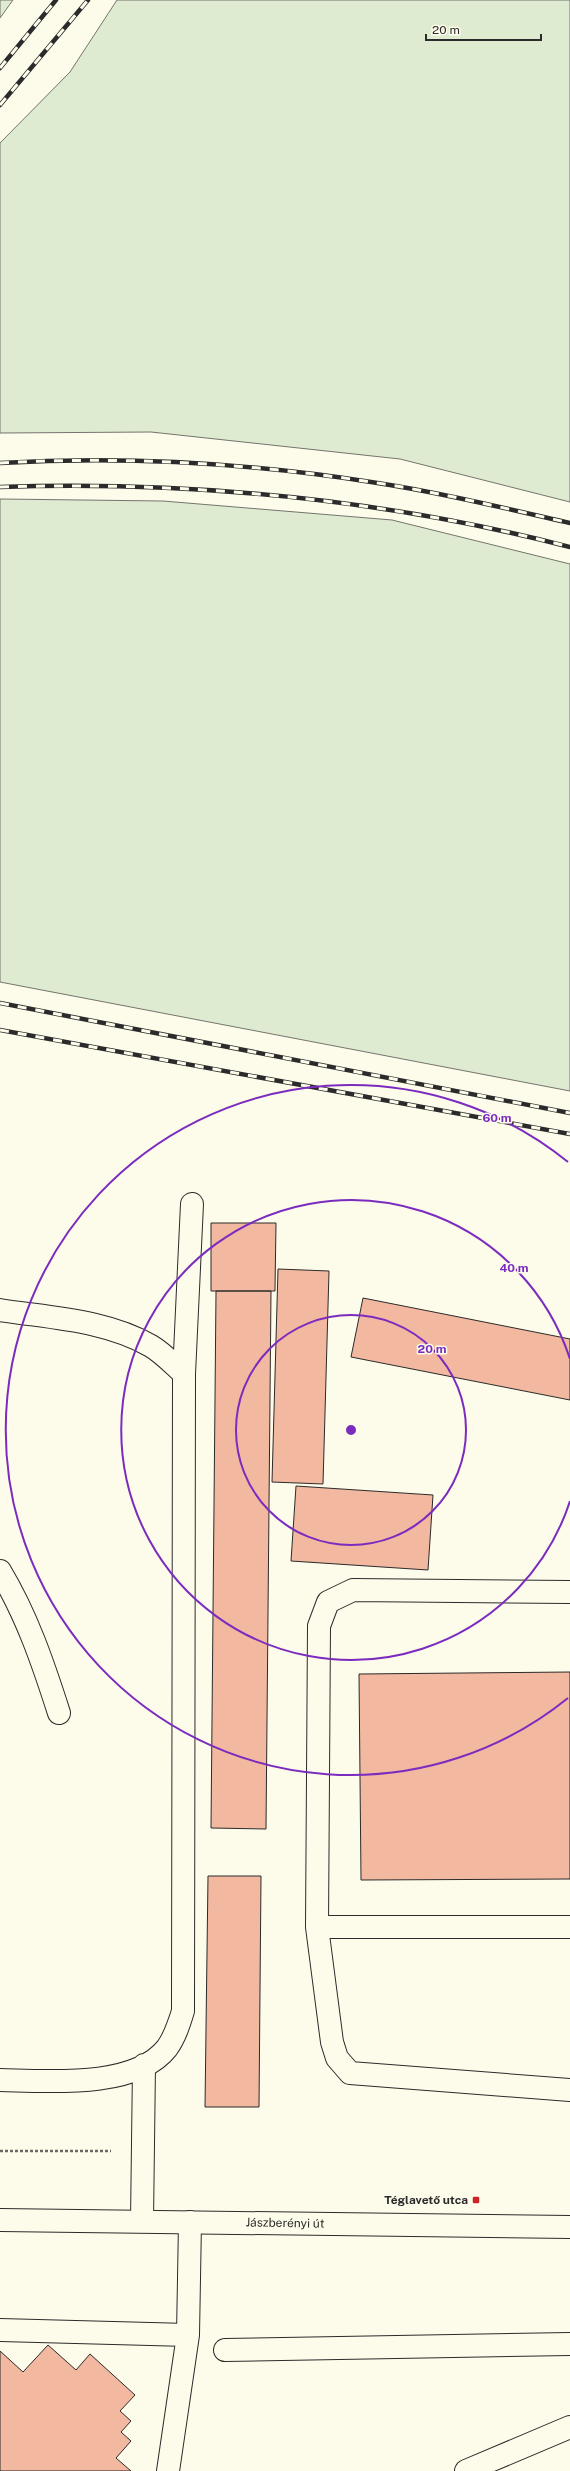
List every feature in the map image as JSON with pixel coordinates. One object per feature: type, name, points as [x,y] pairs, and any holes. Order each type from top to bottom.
[{"type":"main road","points":[[0,2080],[77,2081],[110,2077],[144,2065],[166,2049],[177,2030],[183,2011],[184,1374],[192,1204]]},
{"type":"main road","points":[[0,1310],[93,1324],[124,1333],[152,1347],[184,1374]]},
{"type":"main road","points":[[0,1571],[17,1598],[41,1655],[59,1713]]},
{"type":"main road","points":[[570,1592],[353,1590],[328,1602],[319,1626],[316,1927],[332,2042],[337,2058],[350,2073],[570,2090]]},
{"type":"main road","points":[[316,1927],[570,1927]]},
{"type":"main road","points":[[142,2221],[144,2065]]},
{"type":"main road","name":"Jászberényi út","points":[[0,2220],[570,2227]]},
{"type":"main road","points":[[168,2471],[188,2335],[190,2222]]},
{"type":"main road","points":[[0,2330],[188,2335]]},
{"type":"main road","points":[[225,2350],[570,2344]]},
{"type":"main road","points":[[466,2471],[570,2427]]},
{"type":"path","points":[[0,2150],[142,2151]]},
{"type":"green space","points":[[0,0],[13,0],[0,18]]},
{"type":"green space","points":[[117,0],[570,0],[570,502],[400,459],[151,432],[0,433],[0,143],[70,72]]},
{"type":"green space","points":[[0,499],[163,501],[392,520],[570,564],[570,1091],[0,982]]},
{"type":"building","points":[[211,1223],[276,1223],[275,1291],[211,1291]]},
{"type":"building","points":[[278,1269],[329,1271],[323,1484],[272,1482]]},
{"type":"building","points":[[216,1291],[271,1291],[266,1829],[211,1828]]},
{"type":"building","points":[[363,1298],[570,1339],[570,1400],[351,1357]]},
{"type":"building","points":[[296,1486],[433,1495],[428,1570],[291,1561]]},
{"type":"building","points":[[570,1672],[570,1879],[361,1880],[359,1674]]},
{"type":"building","points":[[208,1876],[261,1876],[259,2107],[205,2107]]},
{"type":"building","points":[[48,2345],[76,2370],[90,2354],[135,2395],[120,2411],[131,2421],[121,2432],[131,2441],[116,2458],[131,2471],[0,2471],[0,2351],[23,2372]]},
{"type":"railway","points":[[0,68],[56,0]]},
{"type":"railway","points":[[0,105],[88,0]]},
{"type":"railway","points":[[0,463],[93,460],[139,461],[279,470],[325,475],[421,491],[570,523]]},
{"type":"railway","points":[[0,487],[143,487],[287,497],[358,505],[429,517],[500,530],[570,547]]},
{"type":"railway","points":[[0,1003],[570,1113]]},
{"type":"railway","points":[[0,1030],[570,1134]]},
{"type":"place","name":"Téglavető utca","points":[[476,2200]]}]
